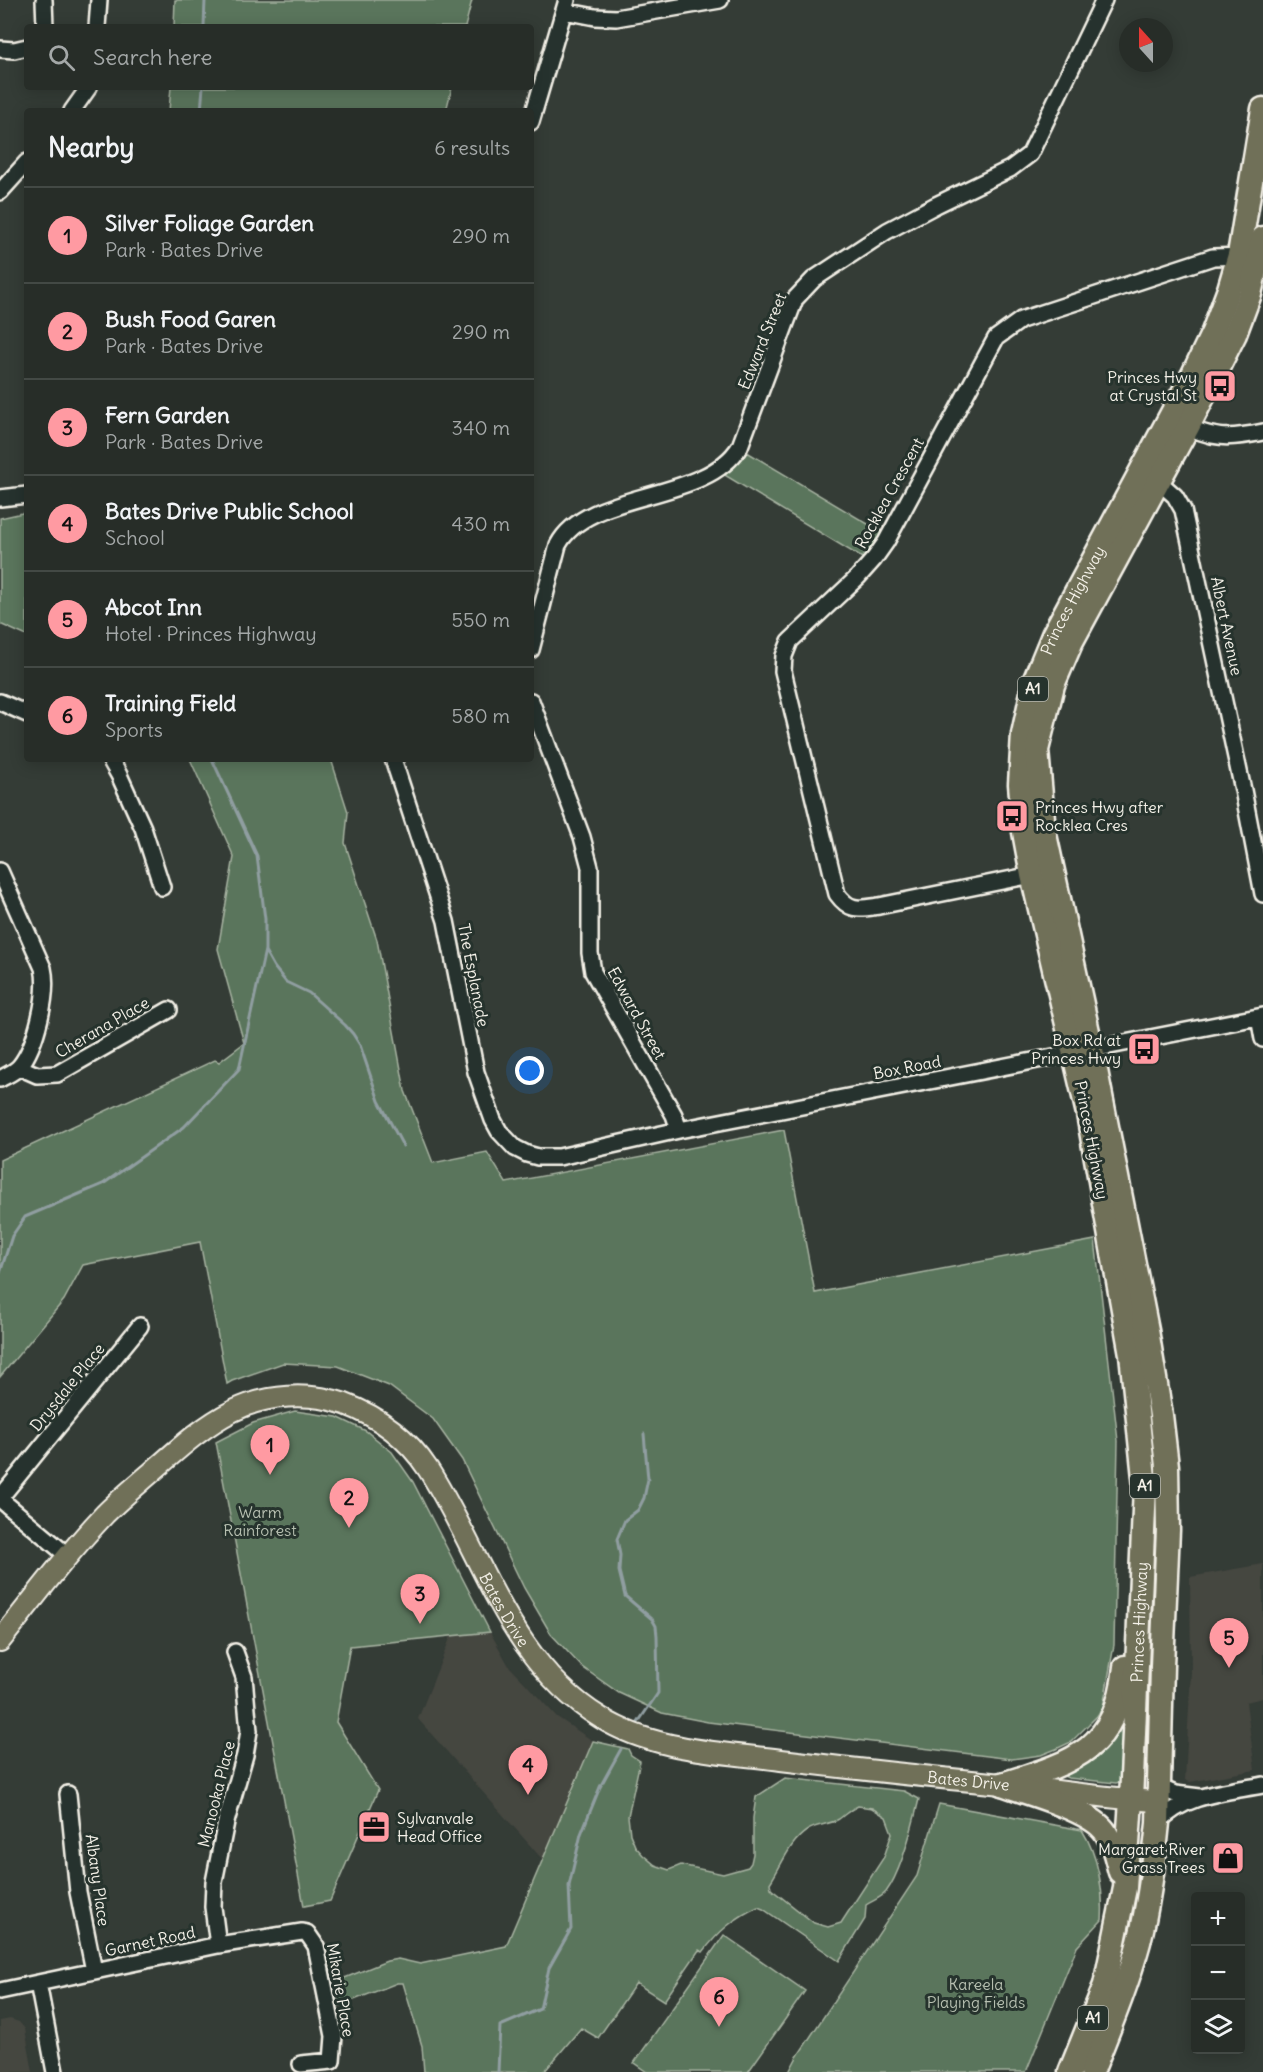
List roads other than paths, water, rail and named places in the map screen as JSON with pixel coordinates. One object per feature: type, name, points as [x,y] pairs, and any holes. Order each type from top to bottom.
[{"type":"highway","name":"Princes Highway","points":[[1070,2072],[1105,1985],[1125,1888],[1145,1487],[1135,1383],[1100,1178],[1083,1052],[1044,830],[1037,750],[1053,686],[1072,641],[1158,481],[1213,332],[1254,250],[1263,110]]},
{"type":"highway","name":"Princes Highway","points":[[1092,2072],[1119,2006],[1139,1941],[1151,1880],[1159,1803],[1167,1564],[1167,1466],[1147,1330],[1083,1052],[1032,875],[1024,832],[1020,783],[1023,734],[1035,679],[1053,635],[1179,422]]},
{"type":"highway","points":[[1002,1784],[1062,1764],[1085,1752],[1096,1742],[1107,1729],[1117,1707],[1124,1680],[1126,1654],[1138,1632]]},
{"type":"highway","points":[[1002,1784],[1076,1811],[1097,1822],[1111,1841],[1125,1888]]},
{"type":"main road","name":"Bates Drive","points":[[0,1641],[68,1556],[106,1513],[182,1445],[235,1410],[271,1399],[293,1396],[329,1399],[357,1408],[381,1421],[405,1439],[427,1468],[501,1605],[527,1648],[550,1678],[575,1700],[630,1734],[710,1751],[926,1778],[1002,1784],[1159,1803]]},
{"type":"street","points":[[44,0],[45,24]]},
{"type":"street","points":[[97,24],[99,0]]},
{"type":"street","points":[[534,112],[566,6],[595,17],[616,18],[720,0]]},
{"type":"street","name":"Edward Street","points":[[534,638],[558,545],[573,525],[599,512],[705,476],[725,465],[732,457],[740,446],[795,299],[814,279],[887,231],[1010,169],[1030,154],[1104,0]]},
{"type":"street","points":[[0,49],[24,48]]},
{"type":"street","points":[[74,108],[87,90]]},
{"type":"street","points":[[0,192],[24,165]]},
{"type":"street","name":"Rocklea Crescent","points":[[1032,875],[879,906],[858,909],[845,905],[837,894],[783,671],[784,656],[790,641],[858,577],[886,542],[982,360],[996,338],[1021,320],[1213,257],[1254,250]]},
{"type":"street","points":[[1179,422],[1221,438],[1263,432]]},
{"type":"street","name":"Albert Avenue","points":[[1158,481],[1175,496],[1183,510],[1244,790],[1263,894]]},
{"type":"street","points":[[0,497],[24,495]]},
{"type":"street","points":[[0,702],[24,713]]},
{"type":"street","name":"Edward Street","points":[[534,710],[582,837],[590,867],[590,953],[594,972],[674,1115],[679,1130]]},
{"type":"street","points":[[112,762],[145,834],[162,887]]},
{"type":"street","name":"The Esplanade","points":[[394,762],[446,921],[472,1058],[493,1120],[499,1131],[516,1148],[538,1157],[559,1157]]},
{"type":"street","points":[[0,871],[45,978],[45,994],[29,1052],[19,1067],[0,1078]]},
{"type":"street","name":"Cherana Place","points":[[19,1067],[37,1075],[57,1074],[169,1010]]},
{"type":"street","points":[[1261,1016],[1263,1039]]},
{"type":"street","name":"Box Road","points":[[559,1157],[679,1130],[1261,1016]]},
{"type":"street","name":"Drysdale Place","points":[[68,1556],[0,1499],[140,1326]]},
{"type":"street","name":"Manooka Place","points":[[218,1945],[213,1908],[213,1882],[249,1731],[244,1677],[235,1652]]},
{"type":"street","points":[[1159,1803],[1173,1809],[1200,1797],[1263,1785]]},
{"type":"street","name":"Albany Place","points":[[68,1794],[78,1892],[94,1971]]},
{"type":"street","points":[[1159,1803],[1175,1794],[1200,1797]]},
{"type":"street","name":"Garnet Road","points":[[0,1991],[218,1945],[294,1932],[307,1934]]},
{"type":"street","name":"Mikarie Place","points":[[301,2064],[332,2061],[334,2036],[318,1952],[313,1940],[307,1934]]},
{"type":"street","points":[[38,1983],[55,2072]]},
{"type":"waterway","points":[[204,24],[205,0]]},
{"type":"waterway","points":[[201,108],[203,90]]},
{"type":"waterway","points":[[0,1273],[12,1236],[25,1217],[103,1184],[184,1127],[239,1069],[265,950],[265,919],[257,856],[213,762]]},
{"type":"waterway","points":[[265,951],[286,982],[309,993],[353,1034],[360,1045],[379,1101],[403,1146]]},
{"type":"waterway","points":[[637,1724],[658,1693],[656,1626],[652,1619],[625,1596],[619,1571],[620,1555],[617,1539],[625,1520],[638,1510],[644,1498],[648,1479],[644,1434]]},
{"type":"waterway","points":[[498,2072],[500,2026],[540,2009],[549,1968],[571,1929],[569,1886],[581,1834],[600,1787],[621,1749]]},
{"type":"place","name":"Princes Hwy at Crystal St","points":[[1220,386]]},
{"type":"place","name":"Princes Hwy after Rocklea Cres","points":[[1012,816]]},
{"type":"place","name":"Box Rd at Princes Hwy","points":[[1144,1049]]},
{"type":"place","name":"Silver Foliage Garden","points":[[270,1475]]},
{"type":"place","name":"Bush Food Garen","points":[[349,1528]]},
{"type":"place","name":"Fern Garden","points":[[420,1624]]},
{"type":"place","name":"Abcot Inn","points":[[1229,1668]]},
{"type":"place","name":"Bates Drive Public School","points":[[528,1795]]},
{"type":"place","name":"Sylvanvale Head Office","points":[[374,1827]]},
{"type":"place","name":"Margaret River Grass Trees","points":[[1228,1858]]},
{"type":"place","name":"Training Field","points":[[719,2027]]},
{"type":"park label","name":"Warm Rainforest","points":[[260,1521]]},
{"type":"park label","name":"Kareela Playing Fields","points":[[976,1993]]}]
